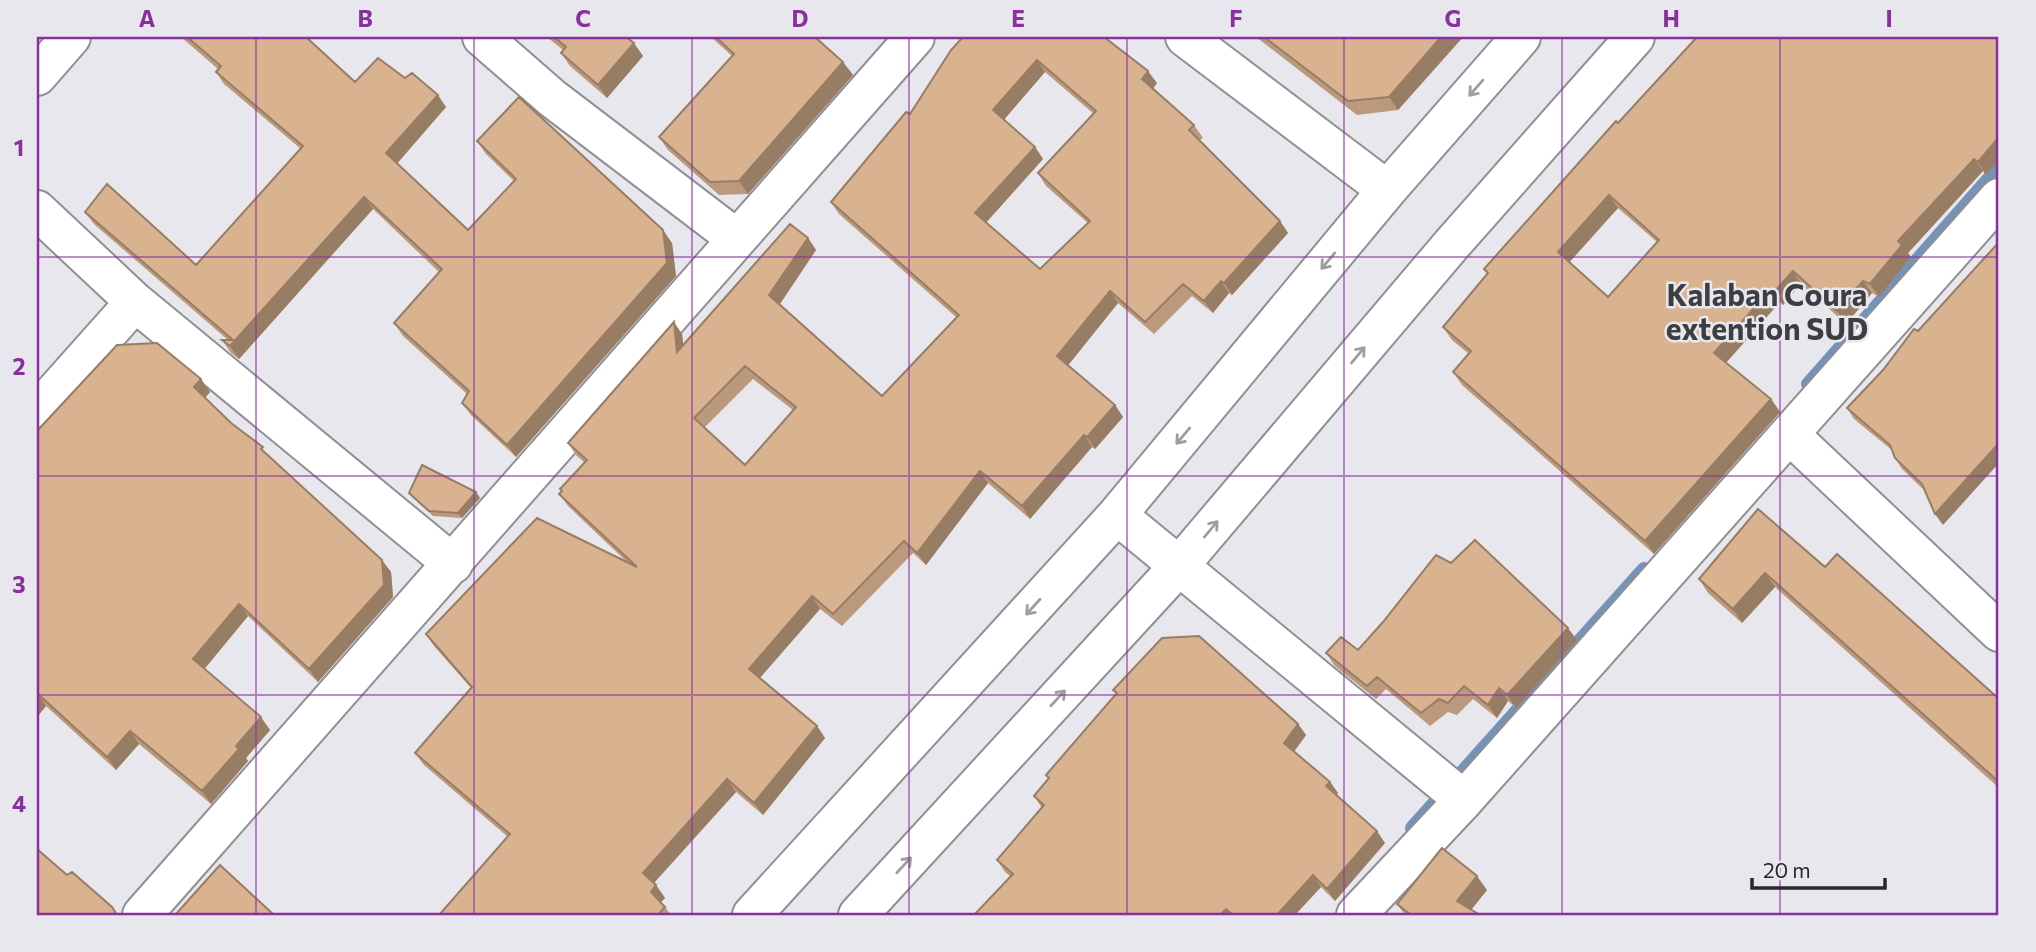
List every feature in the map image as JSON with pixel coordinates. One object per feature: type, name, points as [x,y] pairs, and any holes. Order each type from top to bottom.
[{"type":"street","points":[[37,76],[71,37]]},
{"type":"street","points":[[482,37],[552,98],[737,239]]},
{"type":"street","points":[[142,915],[915,37]]},
{"type":"street","points":[[1185,37],[1387,190]]},
{"type":"street","points":[[752,915],[1117,515],[1387,190],[1521,37]]},
{"type":"street","points":[[858,915],[1180,566],[1452,244],[1635,37]]},
{"type":"street","points":[[1356,915],[1464,800],[1999,198]]},
{"type":"street","points":[[37,210],[135,302],[453,564]]},
{"type":"street","points":[[37,412],[135,302]]},
{"type":"street","points":[[1790,435],[1999,632]]},
{"type":"street","points":[[1117,515],[1464,800]]},
{"type":"building","points":[[187,37],[306,37],[355,82],[378,58],[405,78],[412,73],[438,95],[386,153],[468,230],[516,179],[477,141],[519,97],[663,230],[667,263],[507,445],[462,403],[469,391],[394,323],[442,269],[364,197],[230,346],[222,340],[233,340],[85,212],[107,184],[196,265],[303,146],[216,72],[221,66]]},
{"type":"building","points":[[554,37],[626,37],[634,43],[598,85],[561,53],[566,47]]},
{"type":"building","points":[[716,37],[815,37],[843,62],[739,181],[710,182],[659,137],[734,54]]},
{"type":"building","points":[[963,37],[1104,37],[1148,71],[1142,79],[1194,125],[1189,130],[1280,221],[1224,283],[1221,281],[1204,301],[1183,284],[1145,322],[1110,291],[1057,356],[1115,405],[1087,437],[1084,435],[1022,506],[980,471],[917,553],[904,541],[833,614],[812,596],[749,669],[817,726],[754,803],[727,779],[643,873],[656,885],[651,892],[665,907],[658,915],[439,915],[510,834],[415,753],[472,687],[426,634],[537,518],[637,567],[559,494],[562,491],[560,489],[587,460],[568,443],[674,322],[677,352],[790,224],[808,238],[769,295],[882,396],[959,315],[831,202],[906,112],[910,114],[951,50]],"holes":[[[1037,60],[1096,111],[1038,173],[1090,221],[1040,269],[975,213],[1035,147],[993,110]],[[745,366],[796,407],[745,465],[694,418]]]},
{"type":"building","points":[[1264,37],[1441,37],[1389,97],[1348,101]]},
{"type":"building","points":[[1697,37],[1999,37],[1999,137],[1978,162],[1974,159],[1898,241],[1902,245],[1870,284],[1863,281],[1837,311],[1793,271],[1774,292],[1771,289],[1714,353],[1771,399],[1645,541],[1453,372],[1471,351],[1443,327],[1488,273],[1484,269],[1616,121],[1618,123]],"holes":[[[1609,195],[1659,240],[1608,297],[1558,252]]]},
{"type":"building","points":[[1999,242],[1999,443],[1935,514],[1922,484],[1895,458],[1890,445],[1847,408],[1883,370],[1914,329],[1918,331]]},
{"type":"building","points":[[157,343],[201,379],[194,387],[231,423],[263,447],[261,449],[382,560],[384,585],[309,669],[239,604],[193,659],[261,717],[236,746],[239,749],[202,791],[130,731],[107,757],[37,695],[37,431],[117,345]]},
{"type":"building","points":[[422,465],[476,492],[458,513],[429,511],[409,493]]},
{"type":"building","points":[[1758,509],[1825,567],[1837,554],[1999,699],[1999,782],[1765,573],[1733,609],[1699,579]]},
{"type":"building","points":[[1475,540],[1568,628],[1507,695],[1499,688],[1488,705],[1464,686],[1448,703],[1439,699],[1421,713],[1377,677],[1367,686],[1326,653],[1341,637],[1358,650],[1436,555],[1451,563]]},
{"type":"building","points":[[1199,636],[1298,724],[1284,743],[1330,782],[1326,786],[1377,831],[1327,889],[1313,875],[1277,915],[1233,915],[1226,909],[1220,915],[974,915],[1013,874],[997,860],[1044,805],[1034,796],[1049,778],[1046,775],[1117,693],[1113,690],[1162,638]]},
{"type":"building","points":[[1442,848],[1477,876],[1457,901],[1480,915],[1411,915],[1397,904]]},
{"type":"building","points":[[37,849],[67,875],[72,872],[112,907],[117,915],[37,915]]},
{"type":"building","points":[[220,865],[274,915],[175,915]]},
{"type":"waterway","points":[[1808,384],[1999,167]]},
{"type":"waterway","points":[[1412,828],[1644,569]]},
{"type":"district","name":"Kalaban Coura extention SUD","points":[[1767,310]]}]
